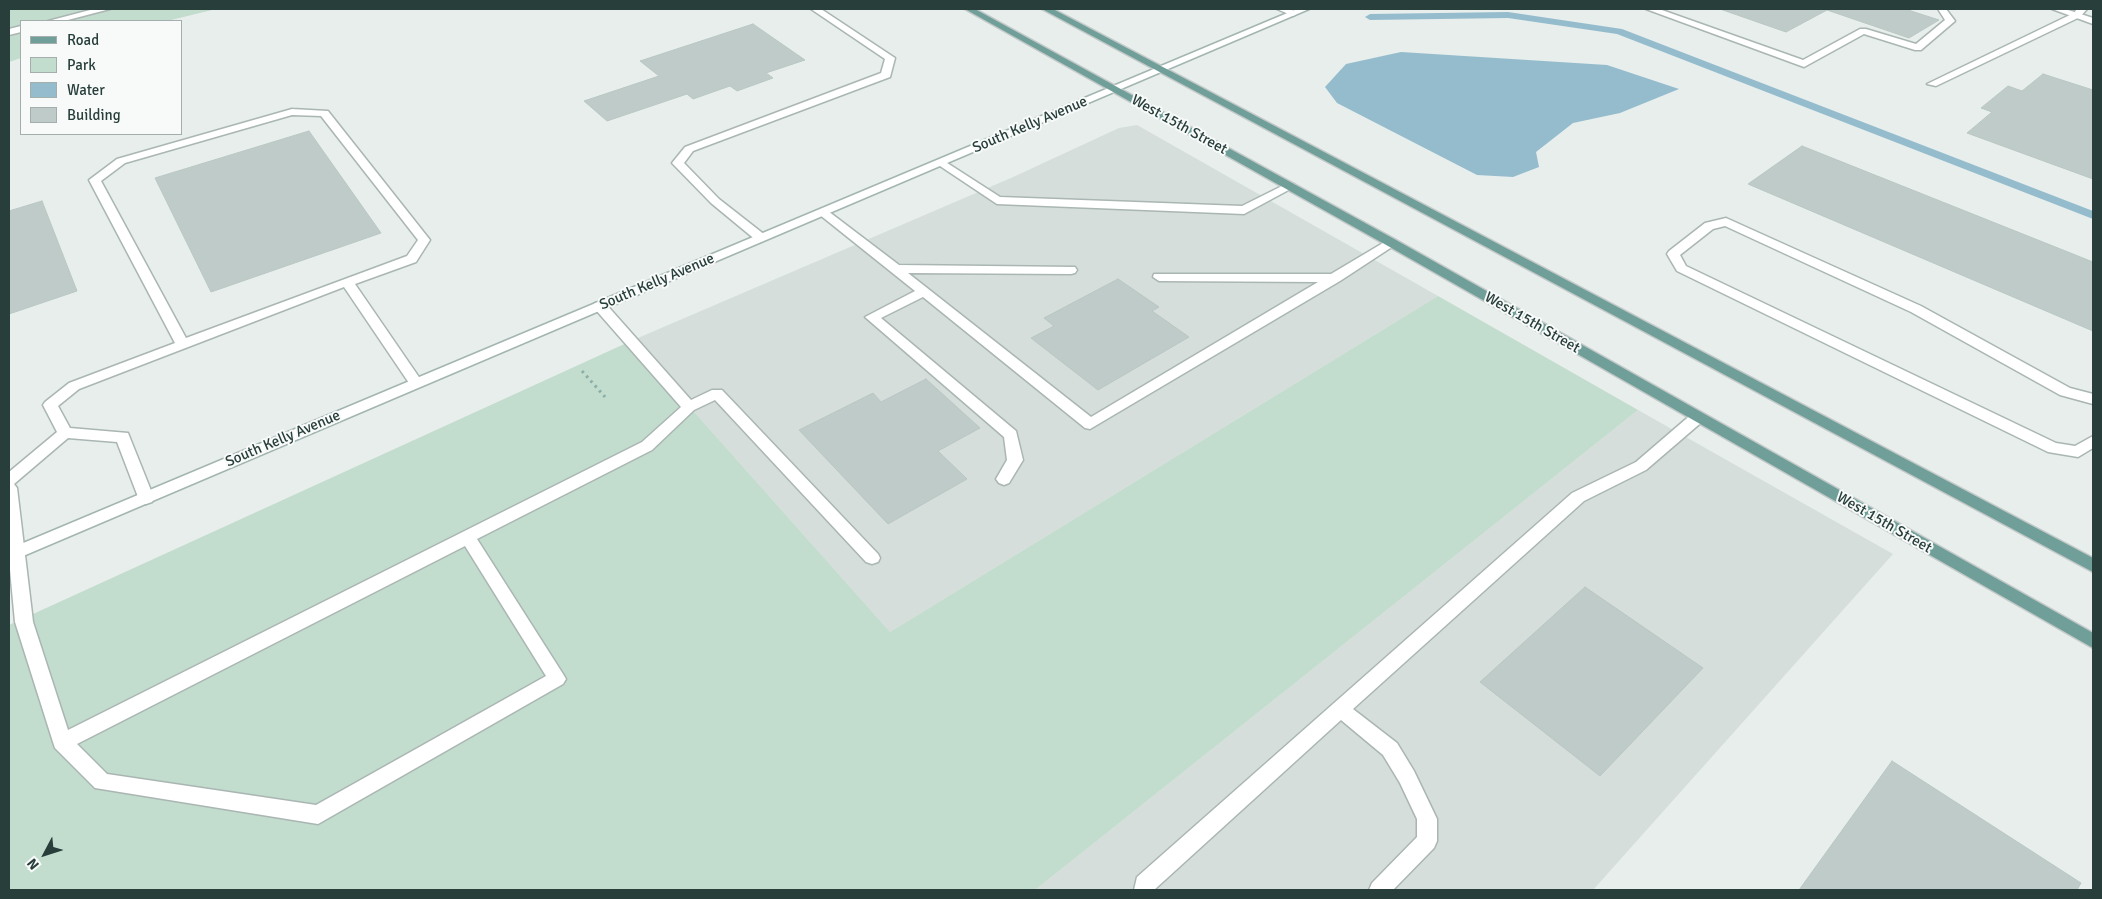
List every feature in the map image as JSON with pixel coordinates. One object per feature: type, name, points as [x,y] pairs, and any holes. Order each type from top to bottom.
[{"type":"main road","points":[[57,20],[105,9]]},
{"type":"main road","points":[[761,238],[715,201],[678,163],[689,149],[886,75],[890,58],[815,9]]},
{"type":"main road","name":"West 15th Street","points":[[969,9],[1392,243],[2093,641]]},
{"type":"main road","points":[[1046,9],[1162,69],[2093,566]]},
{"type":"main road","points":[[1282,9],[1293,13]]},
{"type":"main road","name":"South Kelly Avenue","points":[[12,554],[1304,9]]},
{"type":"main road","points":[[1651,9],[1804,64],[1863,30],[1918,48],[1950,21],[1942,9]]},
{"type":"main road","points":[[2057,9],[2080,12],[2093,21]]},
{"type":"main road","points":[[1932,84],[2080,12]]},
{"type":"main road","points":[[65,434],[50,405],[74,386],[412,259],[424,240],[324,113],[292,112],[121,161],[96,180],[183,345]]},
{"type":"main road","points":[[941,162],[997,200],[1244,210],[1290,186]]},
{"type":"main road","points":[[824,212],[1090,424],[1392,243]]},
{"type":"main road","points":[[2093,399],[2065,392],[1916,309],[1726,222],[1709,226],[1672,254],[1681,268],[2053,448],[2078,452],[2093,441]]},
{"type":"main road","points":[[898,270],[1071,270]]},
{"type":"main road","points":[[1159,277],[1335,278]]},
{"type":"main road","points":[[347,282],[416,383]]},
{"type":"main road","points":[[925,291],[872,317],[1011,435],[1015,460],[1004,479]]},
{"type":"main road","points":[[600,306],[689,407]]},
{"type":"main road","points":[[62,742],[647,446],[689,407],[717,393],[872,558]]},
{"type":"main road","points":[[1144,890],[1144,884],[1578,497],[1641,466],[1698,417]]},
{"type":"main road","points":[[9,480],[65,434],[122,437],[146,498]]},
{"type":"main road","points":[[9,488],[12,554],[24,622],[62,742],[102,782],[318,815],[557,679],[468,536]]},
{"type":"main road","points":[[1340,709],[1390,749],[1407,777],[1427,819],[1427,841],[1379,890]]},
{"type":"path","points":[[582,370],[605,397]]},
{"type":"shaded area","points":[[1137,125],[1438,296],[890,632],[631,341],[1011,178],[1119,128]]},
{"type":"shaded area","points":[[1638,410],[1893,554],[1593,890],[1035,890]]},
{"type":"green space","points":[[9,9],[216,9],[171,20],[20,20],[20,58],[9,62]]},
{"type":"green space","points":[[1438,296],[1638,410],[1035,890],[9,890],[9,625],[631,341],[890,632]]},
{"type":"water","points":[[1401,52],[1607,65],[1679,89],[1620,113],[1573,123],[1536,152],[1539,167],[1513,177],[1477,175],[1337,103],[1325,87],[1346,64]]},
{"type":"building","points":[[1720,9],[1905,9],[1939,20],[1909,38],[1827,10],[1786,32]]},
{"type":"building","points":[[753,24],[805,60],[766,73],[773,78],[737,91],[730,86],[693,99],[687,94],[607,121],[584,101],[659,76],[640,61]]},
{"type":"building","points":[[2043,74],[2093,90],[2093,179],[1967,133],[1992,112],[1981,108],[2008,86],[2022,91]]},
{"type":"building","points":[[309,131],[381,233],[211,292],[155,178]]},
{"type":"building","points":[[1802,146],[2093,262],[2093,331],[1748,184]]},
{"type":"building","points":[[42,201],[77,291],[9,314],[9,211]]},
{"type":"building","points":[[1118,279],[1159,307],[1152,311],[1189,337],[1098,390],[1031,338],[1054,326],[1044,318]]},
{"type":"building","points":[[926,379],[980,428],[938,451],[967,479],[888,524],[799,430],[873,393],[881,402]]},
{"type":"building","points":[[1585,587],[1703,668],[1600,776],[1480,682]]},
{"type":"building","points":[[1892,761],[2081,883],[2077,890],[1799,890]]},
{"type":"waterway","points":[[1370,17],[1508,15],[1619,31],[2093,215]]}]
